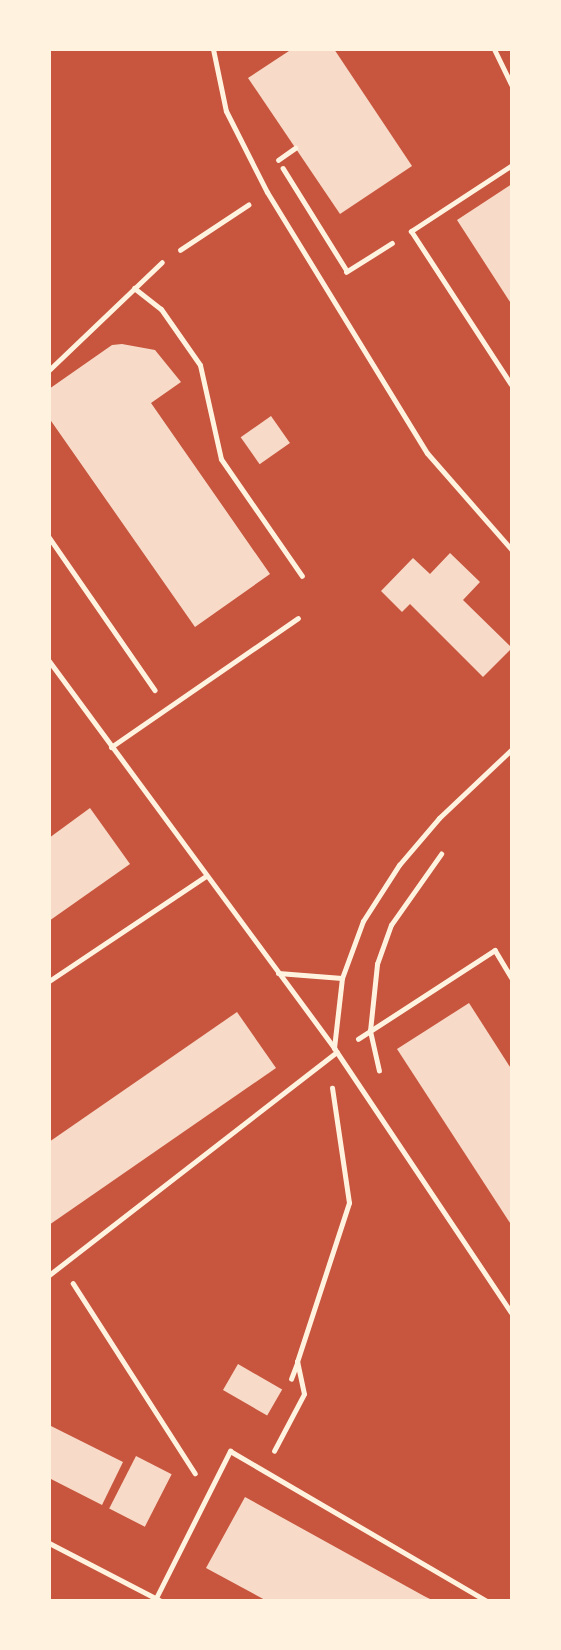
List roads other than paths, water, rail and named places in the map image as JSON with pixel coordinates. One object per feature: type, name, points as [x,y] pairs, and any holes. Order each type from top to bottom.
[{"type":"lane","points":[[213,49],[226,111],[267,192],[427,453],[512,550]]},
{"type":"lane","points":[[494,49],[512,86]]},
{"type":"lane","points":[[512,165],[411,231],[512,386]]},
{"type":"lane","points":[[49,370],[162,262]]},
{"type":"lane","points":[[134,288],[161,309],[200,365],[221,459],[302,576]]},
{"type":"lane","points":[[111,747],[298,618]]},
{"type":"lane","points":[[49,661],[335,1050],[512,1314]]},
{"type":"lane","points":[[49,1275],[328,1059],[335,1050],[342,978],[363,921],[399,865],[439,818],[512,748]]},
{"type":"lane","points":[[49,981],[206,876]]},
{"type":"lane","points":[[278,973],[342,978]]},
{"type":"lane","points":[[49,1543],[158,1600],[230,1451],[487,1601]]}]
